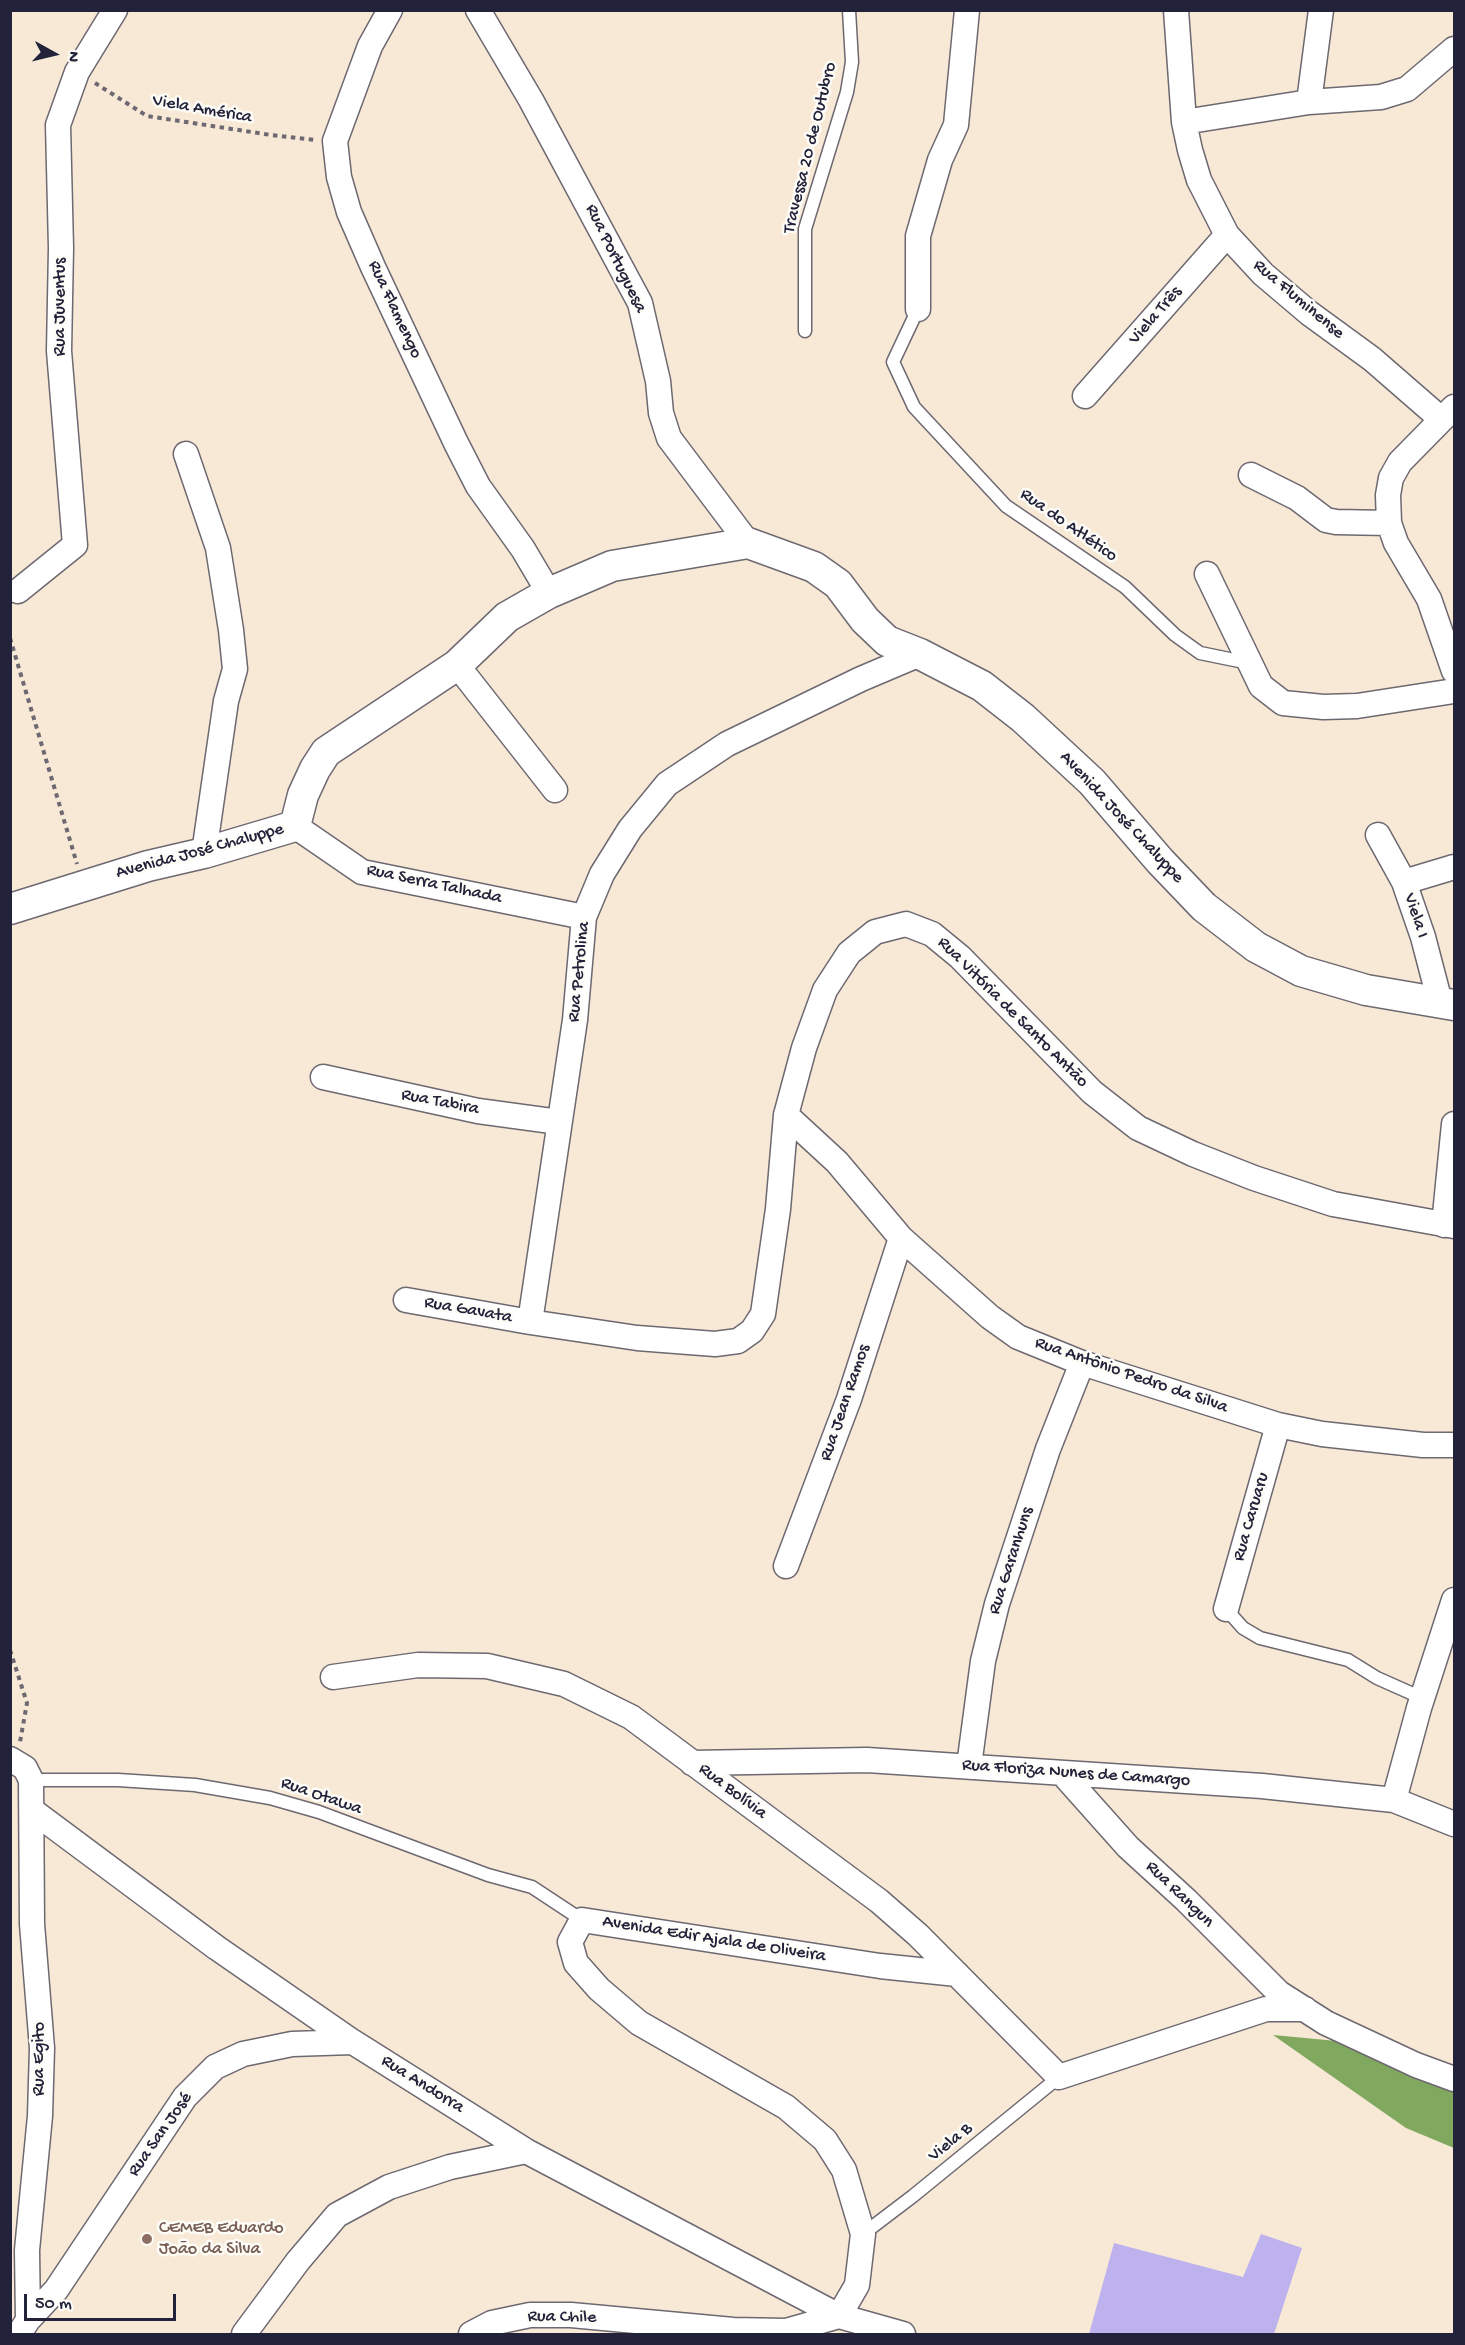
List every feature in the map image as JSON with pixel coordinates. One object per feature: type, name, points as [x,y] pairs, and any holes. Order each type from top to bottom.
[{"type":"street","name":"Rua Juventus","points":[[18,591],[75,545],[59,351],[61,248],[58,124],[77,72],[115,10]]},
{"type":"street","name":"Rua Flamengo","points":[[390,10],[370,46],[335,141],[339,177],[349,212],[456,443],[478,486],[523,549],[549,593]]},
{"type":"street","name":"Rua Portuguesa","points":[[478,10],[531,100],[640,303],[658,381],[661,413],[669,438],[748,543]]},
{"type":"street","points":[[918,309],[918,236],[940,160],[956,125],[967,10]]},
{"type":"street","name":"Rua Fluminense","points":[[1176,10],[1184,122],[1199,180],[1227,235],[1263,274],[1309,313],[1448,413]]},
{"type":"street","points":[[1309,102],[1321,10]]},
{"type":"street","points":[[1184,122],[1309,102],[1381,97],[1407,89],[1455,50]]},
{"type":"street","name":"Viela Três","points":[[1085,396],[1227,235]]},
{"type":"street","points":[[1448,413],[1400,462],[1391,478],[1388,495],[1389,523],[1396,543],[1429,599],[1455,671]]},
{"type":"street","points":[[186,454],[218,548],[235,669],[226,701],[204,853]]},
{"type":"street","points":[[1251,475],[1298,498],[1326,520],[1389,523]]},
{"type":"street","name":"Avenida José Chaluppe","points":[[10,909],[148,866],[204,853],[295,826],[307,786],[326,752],[457,665],[507,617],[549,593],[612,566],[748,543],[814,567],[838,584],[866,620],[887,641],[920,654],[982,686],[1023,718],[1092,782],[1160,861],[1204,907],[1256,947],[1301,972],[1366,990],[1447,1003]]},
{"type":"street","points":[[1208,574],[1261,686],[1283,703],[1323,707],[1357,706],[1455,691]]},
{"type":"street","name":"Rua Petrolina","points":[[530,1322],[575,1020],[584,917],[603,874],[630,829],[667,784],[727,744],[920,654]]},
{"type":"street","points":[[457,665],[555,790]]},
{"type":"street","name":"Rua Serra Talhada","points":[[295,826],[362,872],[584,917]]},
{"type":"street","name":"Viela I","points":[[1378,835],[1404,882],[1447,1003]]},
{"type":"street","points":[[1404,882],[1455,867]]},
{"type":"street","name":"Rua Vitória de Santo Antão","points":[[530,1322],[637,1338],[715,1344],[738,1341],[752,1330],[763,1314],[778,1209],[786,1115],[804,1048],[825,990],[849,953],[875,932],[906,924],[932,934],[960,957],[1092,1092],[1138,1128],[1193,1154],[1254,1178],[1333,1204],[1449,1225]]},
{"type":"street","name":"Rua Tabira","points":[[324,1077],[478,1111],[559,1122]]},
{"type":"street","name":"Rua Antônio Pedro da Silva","points":[[786,1115],[837,1162],[901,1238],[990,1317],[1018,1337],[1082,1363],[1278,1425],[1322,1434],[1423,1445],[1455,1445]]},
{"type":"street","points":[[1449,1225],[1455,1124]]},
{"type":"street","name":"Rua Jean Ramos","points":[[786,1566],[849,1399],[901,1238]]},
{"type":"street","name":"Rua Gavata","points":[[406,1300],[530,1322]]},
{"type":"street","name":"Rua Garanhuns","points":[[969,1766],[983,1661],[997,1604],[1048,1449],[1082,1363]]},
{"type":"street","name":"Rua Caruaru","points":[[1226,1609],[1278,1425]]},
{"type":"street","points":[[1394,1800],[1422,1698],[1454,1602]]},
{"type":"street","name":"Rua Bolívia","points":[[333,1677],[418,1665],[487,1666],[564,1684],[631,1717],[879,1901],[918,1935],[1059,2077]]},
{"type":"street","points":[[13,1760],[25,1768],[32,1780]]},
{"type":"street","name":"Rua Floriza Nunes de Camargo","points":[[692,1763],[867,1760],[1262,1786],[1394,1800],[1455,1824]]},
{"type":"street","name":"Rua Rangun","points":[[1062,1773],[1128,1847],[1186,1900],[1279,1993],[1305,2009]]},
{"type":"street","name":"Rua Egito","points":[[24,2327],[27,2250],[40,2116],[42,2048],[32,1923],[32,1780]]},
{"type":"street","name":"Rua Andorra","points":[[33,1811],[180,1921],[353,2042],[526,2151],[839,2316]]},
{"type":"street","name":"Avenida Edir Ajala de Oliveira","points":[[839,2316],[857,2285],[863,2234],[844,2170],[825,2140],[786,2107],[639,2023],[599,1989],[576,1963],[570,1942],[582,1920],[880,1966],[957,1974]]},
{"type":"street","points":[[1059,2077],[1266,2009],[1305,2009],[1326,2023],[1455,2079]]},
{"type":"street","name":"Rua San José","points":[[24,2327],[56,2290],[185,2097],[215,2067],[243,2054],[292,2044],[353,2042]]},
{"type":"street","points":[[244,2334],[298,2261],[337,2215],[389,2187],[450,2168],[526,2151]]},
{"type":"street","name":"Rua Chile","points":[[473,2334],[492,2323],[530,2315],[571,2315],[733,2330],[786,2331],[839,2316]]},
{"type":"street","points":[[839,2316],[903,2334]]},
{"type":"lane","name":"Travessa 20 de Outubro","points":[[805,331],[805,230],[847,92],[852,62],[849,10]]},
{"type":"lane","name":"Rua do Atlético","points":[[918,309],[893,362],[914,407],[1006,506],[1125,587],[1175,634],[1200,653],[1250,664]]},
{"type":"lane","points":[[1226,1609],[1243,1628],[1260,1638],[1348,1660],[1377,1678],[1422,1698]]},
{"type":"lane","name":"Rua Otawa","points":[[32,1780],[118,1780],[195,1785],[270,1798],[319,1812],[488,1875],[532,1887],[582,1920]]},
{"type":"lane","name":"Viela B","points":[[863,2234],[1059,2077]]},
{"type":"path","name":"Viela América","points":[[77,72],[147,116],[271,135],[335,141]]},
{"type":"path","points":[[10,639],[84,885]]},
{"type":"path","points":[[10,1650],[27,1703],[13,1760]]},
{"type":"green space","points":[[1273,2035],[1358,2043],[1454,2087],[1454,2148],[1406,2128]]},
{"type":"building","points":[[1261,2234],[1302,2248],[1274,2334],[1089,2334],[1114,2243],[1243,2277]]},
{"type":"place","name":"CEMEB Eduardo João da Silva","points":[[147,2239]]}]
